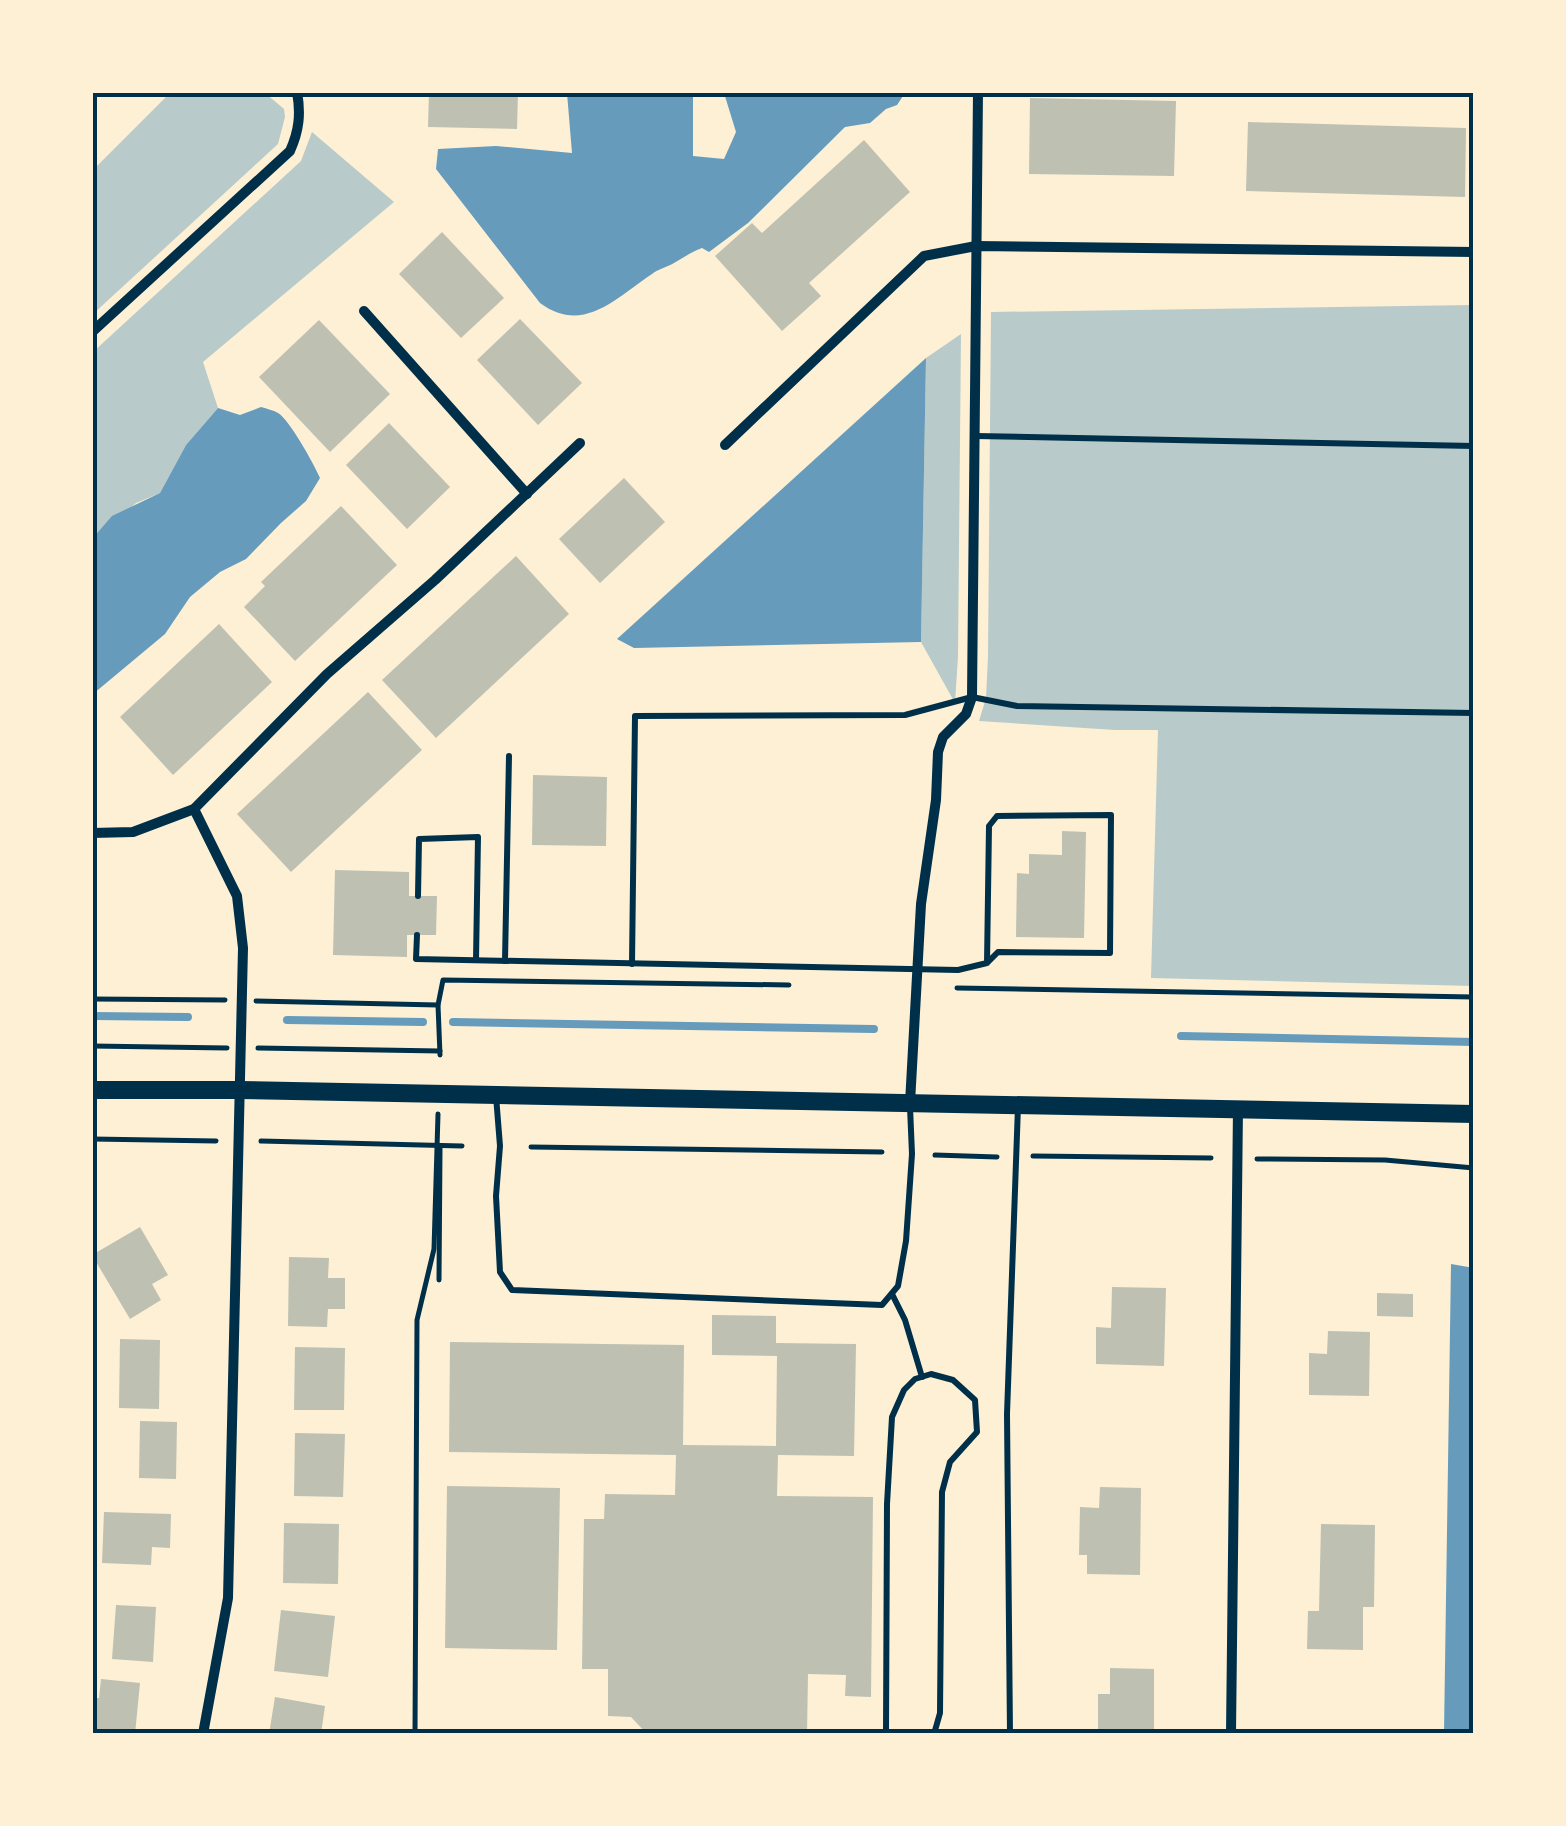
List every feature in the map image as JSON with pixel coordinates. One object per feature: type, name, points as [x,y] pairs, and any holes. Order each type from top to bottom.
[{"type":"main road","points":[[92,1090],[1474,1114]]},
{"type":"street","points":[[92,332],[290,151],[300,118],[297,92]]},
{"type":"street","points":[[910,1104],[921,904],[936,800],[938,752],[943,737],[966,714],[972,698],[978,92]]},
{"type":"street","points":[[726,446],[924,256],[976,246],[1474,252]]},
{"type":"street","points":[[364,311],[527,494]]},
{"type":"street","points":[[92,834],[133,832],[194,809],[327,674],[435,580],[580,443]]},
{"type":"street","points":[[194,809],[237,896],[243,948],[228,1598],[203,1734]]},
{"type":"street","points":[[1230,1734],[1238,1108]]},
{"type":"lane","points":[[975,436],[1474,446]]},
{"type":"lane","points":[[632,964],[635,716],[905,715],[972,698],[1017,706],[1474,712]]},
{"type":"lane","points":[[505,961],[508,756]]},
{"type":"lane","points":[[417,935],[416,959],[958,970],[986,962],[998,952],[1110,953],[1111,815],[997,816],[989,826],[986,962]]},
{"type":"lane","points":[[418,896],[419,839],[478,837],[476,960]]},
{"type":"lane","points":[[496,1095],[500,1272],[512,1290],[882,1305],[898,1286],[906,1241],[912,1154],[910,1104]]},
{"type":"lane","points":[[1010,1734],[1008,1414],[1018,1105]]},
{"type":"lane","points":[[892,1293],[905,1320],[922,1377]]},
{"type":"lane","points":[[886,1734],[886,1504],[892,1417],[904,1390],[915,1379],[931,1374],[953,1380],[975,1400],[978,1432],[950,1462],[942,1492],[940,1714],[934,1734]]},
{"type":"path","points":[[92,1046],[440,1053],[438,1005],[444,980],[794,985]]},
{"type":"path","points":[[948,988],[1474,997]]},
{"type":"path","points":[[92,998],[438,1005]]},
{"type":"path","points":[[438,1094],[439,1280]]},
{"type":"path","points":[[92,1139],[216,1141]]},
{"type":"path","points":[[261,1142],[462,1146]]},
{"type":"path","points":[[415,1734],[417,1320],[434,1248],[439,1146]]},
{"type":"path","points":[[530,1147],[882,1152]]},
{"type":"path","points":[[935,1156],[997,1156]]},
{"type":"path","points":[[1034,1156],[1212,1158]]},
{"type":"path","points":[[1257,1159],[1385,1160],[1474,1168]]},
{"type":"shaded area","points":[[171,92],[265,93],[284,109],[278,144],[93,314],[93,170]]},
{"type":"shaded area","points":[[312,132],[394,202],[203,362],[218,408],[186,445],[160,493],[136,503],[93,539],[93,352],[301,161]]},
{"type":"shaded area","points":[[1473,305],[1473,986],[1151,978],[1158,730],[979,721],[986,698],[988,657],[991,312]]},
{"type":"shaded area","points":[[961,334],[955,703],[921,642],[926,358]]},
{"type":"water","points":[[567,93],[693,93],[693,156],[724,159],[736,132],[724,93],[905,93],[897,105],[870,123],[845,127],[748,223],[709,252],[702,248],[654,272],[599,310],[571,315],[540,303],[436,169],[438,149],[496,146],[572,153]]},
{"type":"water","points":[[926,358],[921,642],[634,648],[617,639]]},
{"type":"water","points":[[261,407],[278,413],[288,424],[320,478],[306,501],[246,559],[220,572],[190,597],[165,634],[93,694],[92,539],[112,516],[160,493],[186,445],[218,408],[240,415]]},
{"type":"water","points":[[1451,1264],[1474,1268],[1473,1734],[1444,1733]]},
{"type":"building","points":[[429,92],[518,92],[517,129],[428,127]]},
{"type":"building","points":[[1030,98],[1176,101],[1174,176],[1029,174]]},
{"type":"building","points":[[1248,122],[1466,128],[1465,197],[1246,191]]},
{"type":"building","points":[[864,140],[910,192],[809,283],[821,296],[782,331],[715,256],[752,223],[762,233]]},
{"type":"building","points":[[442,232],[504,298],[461,338],[399,274]]},
{"type":"building","points":[[520,319],[582,383],[538,425],[477,360]]},
{"type":"building","points":[[319,320],[390,394],[330,452],[259,377]]},
{"type":"building","points":[[389,423],[450,487],[407,529],[346,465]]},
{"type":"building","points":[[624,478],[665,522],[600,583],[559,539]]},
{"type":"building","points":[[341,506],[397,565],[295,661],[244,607],[265,586],[261,582]]},
{"type":"building","points":[[516,556],[569,614],[436,738],[382,680]]},
{"type":"building","points":[[219,624],[272,682],[173,775],[120,717]]},
{"type":"building","points":[[368,692],[422,750],[291,872],[237,814]]},
{"type":"building","points":[[533,775],[607,777],[606,846],[532,845]]},
{"type":"building","points":[[1062,831],[1086,832],[1084,938],[1016,937],[1017,873],[1029,874],[1029,854],[1062,855]]},
{"type":"building","points":[[335,870],[409,872],[409,896],[437,896],[436,935],[407,935],[407,957],[333,955]]},
{"type":"building","points":[[140,1227],[168,1275],[152,1284],[161,1300],[130,1319],[92,1255]]},
{"type":"building","points":[[289,1257],[329,1258],[328,1278],[345,1278],[345,1309],[328,1309],[327,1327],[288,1326]]},
{"type":"building","points":[[1112,1287],[1166,1288],[1164,1366],[1096,1364],[1096,1327],[1111,1328]]},
{"type":"building","points":[[1377,1293],[1413,1294],[1413,1317],[1377,1316]]},
{"type":"building","points":[[712,1315],[776,1316],[776,1343],[856,1344],[854,1456],[778,1455],[777,1496],[873,1497],[871,1697],[845,1696],[846,1675],[808,1674],[807,1734],[647,1734],[631,1717],[608,1716],[608,1669],[582,1669],[584,1519],[604,1519],[605,1494],[675,1495],[676,1455],[449,1452],[450,1342],[684,1345],[683,1445],[776,1446],[777,1356],[712,1355]]},
{"type":"building","points":[[1328,1331],[1370,1332],[1369,1396],[1309,1395],[1309,1353],[1327,1354]]},
{"type":"building","points":[[120,1339],[160,1340],[159,1409],[119,1408]]},
{"type":"building","points":[[295,1347],[345,1348],[344,1410],[294,1410]]},
{"type":"building","points":[[140,1421],[177,1422],[176,1479],[139,1478]]},
{"type":"building","points":[[295,1433],[345,1434],[343,1497],[294,1496]]},
{"type":"building","points":[[447,1486],[560,1488],[557,1650],[445,1648]]},
{"type":"building","points":[[1100,1487],[1141,1488],[1140,1575],[1087,1574],[1087,1555],[1079,1555],[1080,1507],[1099,1508]]},
{"type":"building","points":[[104,1512],[171,1514],[170,1548],[152,1547],[151,1565],[102,1563]]},
{"type":"building","points":[[284,1523],[339,1524],[338,1584],[283,1583]]},
{"type":"building","points":[[1321,1524],[1375,1525],[1374,1607],[1363,1607],[1363,1650],[1307,1649],[1308,1611],[1319,1611]]},
{"type":"building","points":[[116,1605],[156,1607],[153,1662],[112,1659]]},
{"type":"building","points":[[281,1610],[335,1616],[328,1677],[274,1671]]},
{"type":"building","points":[[1110,1668],[1154,1669],[1154,1734],[1098,1734],[1098,1694],[1110,1694]]},
{"type":"building","points":[[101,1679],[140,1683],[135,1734],[92,1732],[92,1698],[99,1698]]},
{"type":"building","points":[[275,1697],[325,1706],[321,1734],[269,1734]]},
{"type":"waterway","points":[[92,1016],[188,1017]]},
{"type":"waterway","points":[[287,1020],[423,1022]]},
{"type":"waterway","points":[[453,1022],[874,1029]]},
{"type":"waterway","points":[[1181,1036],[1474,1042]]}]
